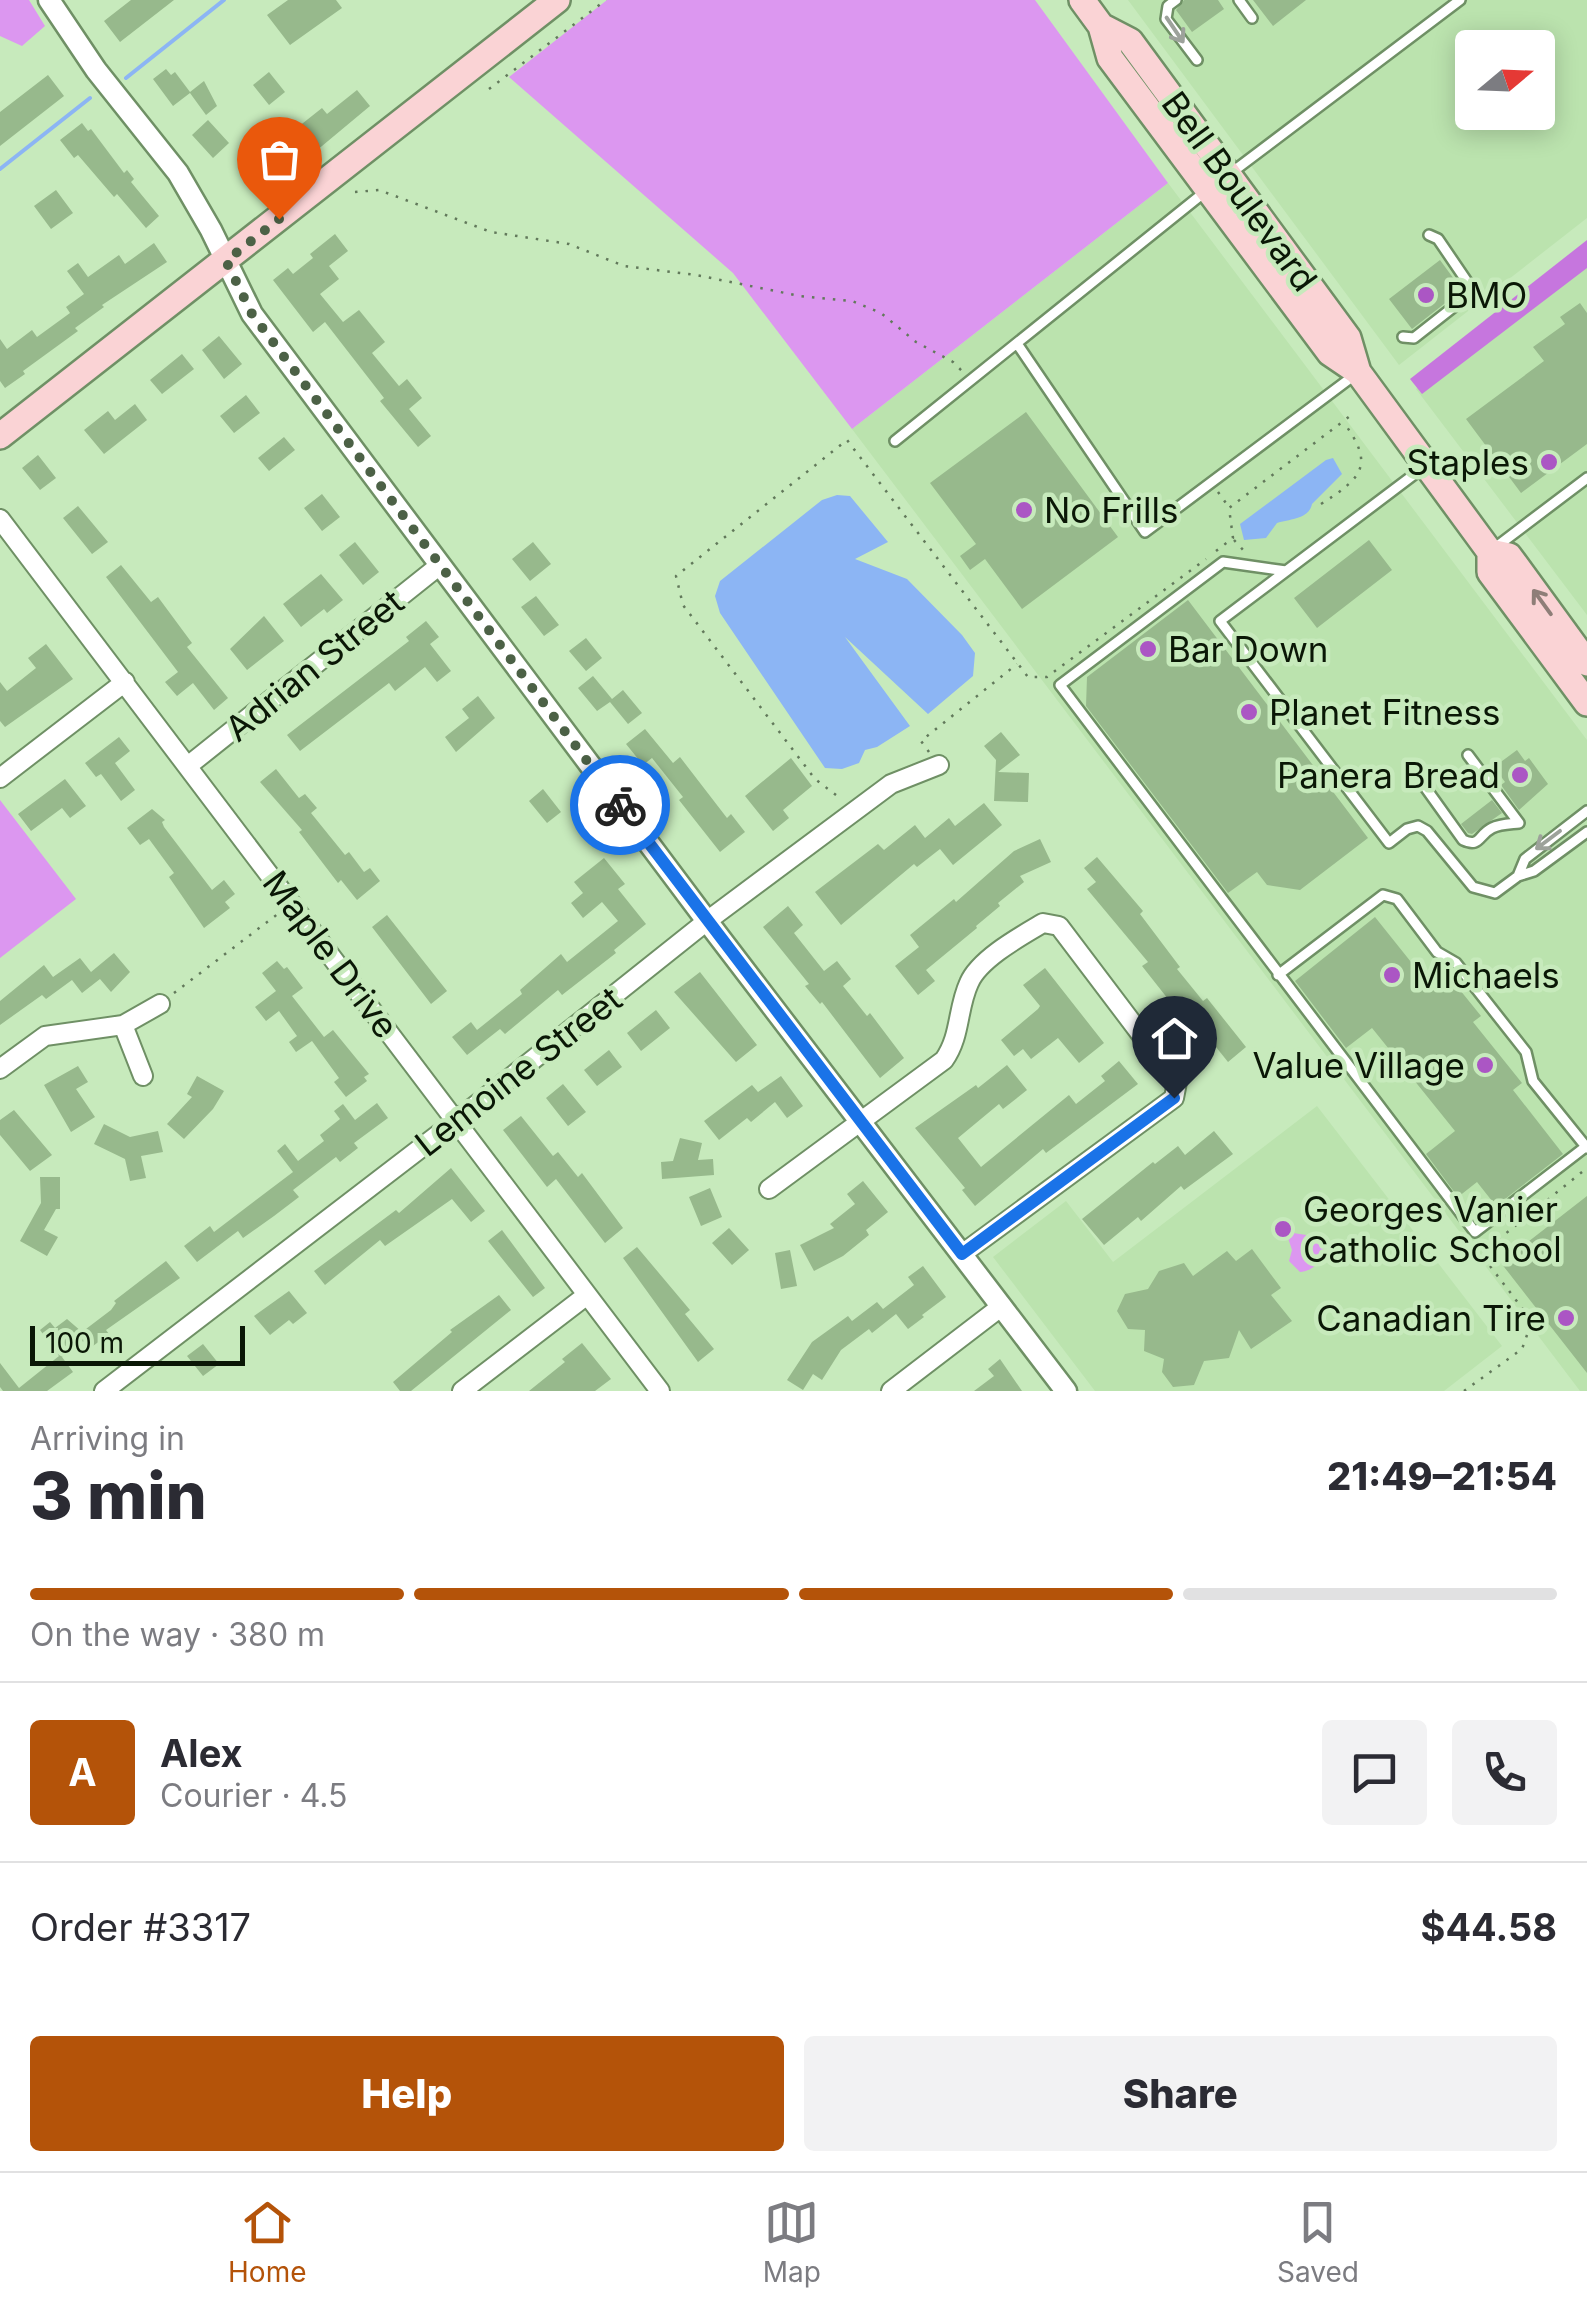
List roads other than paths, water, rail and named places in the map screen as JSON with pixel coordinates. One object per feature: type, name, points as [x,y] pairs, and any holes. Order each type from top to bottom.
[{"type":"main road","points":[[0,436],[557,0]]},
{"type":"main road","name":"Bell Boulevard","points":[[1082,0],[1101,26],[1130,41],[1330,353],[1358,372],[1490,552],[1490,572],[1587,703]]},
{"type":"main road","name":"Bell Boulevard","points":[[1490,552],[1508,556],[1587,663]]},
{"type":"street","points":[[49,0],[96,70],[178,173],[252,314],[707,922],[1066,1391]]},
{"type":"street","name":"Maple Drive","points":[[0,519],[660,1391]]},
{"type":"street","name":"Adrian Street","points":[[189,765],[440,564]]},
{"type":"street","points":[[0,778],[126,682]]},
{"type":"street","name":"Lemoine Street","points":[[104,1391],[890,784],[939,764]]},
{"type":"street","points":[[769,1189],[944,1060],[954,1046],[969,981],[1003,947],[1043,923],[1058,926],[1177,1082],[1174,1098],[962,1254]]},
{"type":"street","points":[[0,1069],[45,1036],[123,1025],[160,1004]]},
{"type":"street","points":[[123,1025],[143,1076]]},
{"type":"street","points":[[462,1391],[587,1295]]},
{"type":"street","points":[[890,1391],[1002,1306]]},
{"type":"lane","points":[[1176,0],[1168,6],[1166,19],[1197,60]]},
{"type":"lane","points":[[1239,0],[1252,18]]},
{"type":"lane","points":[[894,441],[1218,182],[1460,0]]},
{"type":"lane","points":[[1403,337],[1414,338],[1472,289],[1438,239],[1429,236]]},
{"type":"lane","points":[[1018,345],[1145,532],[1358,372]]},
{"type":"lane","points":[[1426,466],[1220,621],[1389,843],[1418,826],[1427,831],[1473,887],[1495,893],[1518,876],[1534,871],[1587,832]]},
{"type":"lane","points":[[1490,552],[1587,478]]},
{"type":"lane","points":[[1278,975],[1383,895],[1396,898],[1437,952],[1456,963],[1526,1052],[1534,1080],[1586,1148],[1476,1232],[1278,975],[1060,686],[1222,562],[1286,571]]},
{"type":"lane","points":[[1424,787],[1469,844],[1476,844],[1494,826],[1519,822],[1468,755]]},
{"type":"lane","points":[[1518,876],[1524,858],[1587,810]]},
{"type":"water","points":[[1333,458],[1342,474],[1307,513],[1277,523],[1266,538],[1244,540],[1240,524]]},
{"type":"water","points":[[850,496],[888,542],[855,559],[907,579],[975,653],[973,676],[928,714],[845,637],[910,726],[865,750],[859,763],[842,769],[825,768],[720,613],[715,596],[720,581],[822,500]]},
{"type":"waterway","points":[[126,78],[224,0]]},
{"type":"waterway","points":[[0,169],[90,98]]},
{"type":"place","name":"BMO","points":[[1426,295]]},
{"type":"place","name":"Staples","points":[[1549,462]]},
{"type":"place","name":"No Frills","points":[[1024,510]]},
{"type":"place","name":"Bar Down","points":[[1148,649]]},
{"type":"place","name":"Planet Fitness","points":[[1249,712]]},
{"type":"place","name":"Panera Bread","points":[[1520,775]]},
{"type":"place","name":"Michaels","points":[[1392,975]]},
{"type":"place","name":"Value Village","points":[[1485,1065]]},
{"type":"place","name":"Georges Vanier Catholic School","points":[[1283,1229]]},
{"type":"place","name":"Canadian Tire","points":[[1566,1318]]}]
